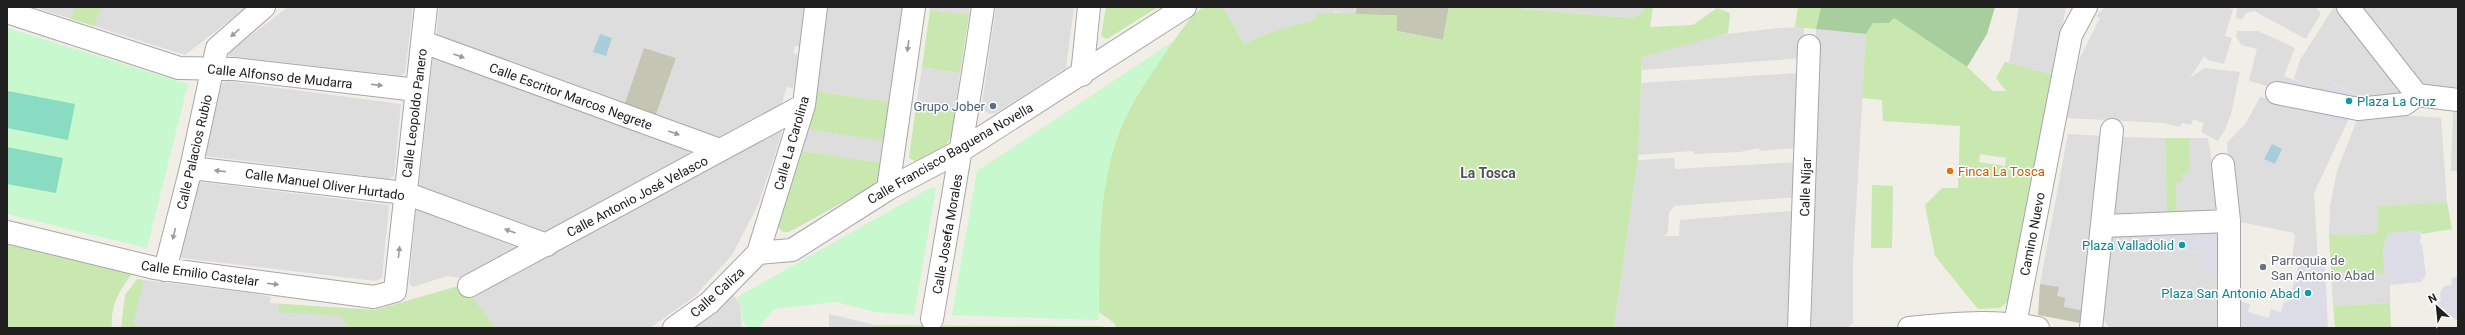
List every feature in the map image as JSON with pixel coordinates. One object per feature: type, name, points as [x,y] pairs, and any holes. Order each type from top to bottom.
[{"type":"street","name":"Calle Palacios Rubio","points":[[165,270],[191,168],[217,48],[264,7]]},
{"type":"street","name":"Calle Leopoldo Panero","points":[[394,291],[426,7]]},
{"type":"street","name":"Calle La Carolina","points":[[758,254],[804,105],[816,7]]},
{"type":"street","points":[[888,189],[914,7]]},
{"type":"street","name":"Calle Josefa Morales","points":[[932,319],[955,179],[962,150],[983,7]]},
{"type":"street","points":[[1082,75],[1089,7]]},
{"type":"street","name":"Camino Nuevo","points":[[2016,324],[2071,35],[2086,7]]},
{"type":"street","points":[[2348,7],[2417,95]]},
{"type":"street","name":"Calle Francisco Baguena Novella","points":[[758,254],[792,250],[888,189],[962,150],[1082,75],[1181,9]]},
{"type":"street","name":"Calle Alfonso de Mudarra","points":[[7,12],[179,68],[213,68],[417,90]]},
{"type":"street","name":"Calle Escritor Marcos Negrete","points":[[423,42],[720,150]]},
{"type":"street","name":"Calle Níjar","points":[[1799,328],[1809,46]]},
{"type":"street","points":[[2277,92],[2358,109],[2405,104],[2417,95],[2458,100]]},
{"type":"street","name":"Calle Antonio José Velasco","points":[[469,286],[804,105]]},
{"type":"street","points":[[2091,328],[2112,130]]},
{"type":"street","points":[[2223,165],[2229,221],[2229,328]]},
{"type":"street","name":"Calle Manuel Oliver Hurtado","points":[[191,168],[405,194],[546,245]]},
{"type":"street","points":[[2103,226],[2229,221]]},
{"type":"street","name":"Calle Emilio Castelar","points":[[7,232],[165,270],[374,297],[394,291]]},
{"type":"street","name":"Calle Caliza","points":[[674,328],[709,303],[758,254]]},
{"type":"street","points":[[1909,328],[1940,324],[2016,324],[2038,328]]},
{"type":"shaded area","points":[[34,7],[247,7],[185,55]]},
{"type":"shaded area","points":[[288,7],[413,7],[405,73],[401,76],[229,56],[229,52]]},
{"type":"shaded area","points":[[439,7],[804,8],[800,47],[795,46],[793,53],[800,55],[793,88],[787,87],[781,106],[718,139],[655,117],[676,58],[650,50],[624,106],[436,40]]},
{"type":"shaded area","points":[[825,7],[904,7],[891,102],[814,91]]},
{"type":"shaded area","points":[[930,7],[970,7],[969,15],[930,10]]},
{"type":"shaded area","points":[[996,7],[1074,7],[1066,68],[996,113],[992,114],[986,112],[982,104]]},
{"type":"shaded area","points":[[1223,7],[1357,7],[1355,15],[1335,12],[1315,20],[1271,32],[1244,44]]},
{"type":"shaded area","points":[[1357,7],[1449,7],[1443,40],[1397,31],[1397,15],[1355,15]]},
{"type":"shaded area","points":[[1521,7],[1646,7],[1641,13],[1632,18],[1522,9]]},
{"type":"shaded area","points":[[2019,7],[2066,7],[2053,75],[2009,63]]},
{"type":"shaded area","points":[[2105,7],[2225,7],[2233,9],[2225,36],[2232,38],[2224,64],[2208,60],[2204,56],[2190,78],[2204,68],[2240,72],[2231,114],[2225,130],[2218,141],[2201,132],[2204,123],[2193,119],[2191,125],[2182,123],[2180,127],[2163,123],[2067,118],[2079,60],[2100,18],[2096,16]]},
{"type":"shaded area","points":[[2237,7],[2315,7],[2321,13],[2306,39],[2254,11],[2246,13],[2242,20],[2236,18]]},
{"type":"shaded area","points":[[2334,7],[2356,31],[2403,94],[2364,99],[2331,82],[2326,92],[2294,79],[2300,60]]},
{"type":"shaded area","points":[[2359,7],[2458,7],[2458,91],[2419,87]]},
{"type":"shaded area","points":[[1804,27],[1804,58],[1642,70],[1642,57],[1719,35],[1778,28]]},
{"type":"shaded area","points":[[1816,29],[1866,34],[1853,264],[1853,323],[1847,328],[1807,328]]},
{"type":"shaded area","points":[[2237,31],[2258,31],[2295,48],[2279,89],[2249,81],[2257,49],[2241,45],[2236,36]]},
{"type":"shaded area","points":[[644,48],[676,58],[655,117],[624,106]]},
{"type":"shaded area","points":[[433,56],[693,147],[683,161],[547,235],[419,186]]},
{"type":"shaded area","points":[[922,67],[960,73],[955,112],[916,106]]},
{"type":"shaded area","points":[[1796,73],[1796,148],[1760,151],[1759,148],[1740,152],[1694,154],[1693,151],[1638,155],[1641,83]]},
{"type":"shaded area","name":"Plaza La Cruz","points":[[2284,76],[2326,92],[2330,82],[2364,99],[2376,99],[2403,93],[2407,115],[2351,113],[2345,127],[2323,116],[2313,108],[2275,97]]},
{"type":"shaded area","points":[[226,81],[401,104],[394,176],[389,179],[206,156],[204,154],[222,84]]},
{"type":"shaded area","points":[[2260,97],[2313,108],[2323,116],[2345,127],[2314,193],[2318,262],[2292,259],[2295,237],[2294,233],[2236,221],[2229,173],[2227,143],[2246,123]]},
{"type":"shaded area","points":[[2453,110],[2458,111],[2458,171],[2451,171]]},
{"type":"shaded area","points":[[2404,115],[2441,118],[2447,202],[2378,206],[2378,234],[2329,235],[2330,206],[2337,171],[2358,117]]},
{"type":"shaded area","points":[[778,126],[782,133],[758,205],[732,255],[694,297],[650,328],[147,328],[132,324],[144,280],[250,293],[271,297],[270,303],[375,310],[462,285]]},
{"type":"shaded area","points":[[806,129],[885,141],[882,163],[801,151]]},
{"type":"shaded area","points":[[2068,134],[2103,136],[2086,311],[2063,307],[2057,297],[2058,287],[2040,284]]},
{"type":"shaded area","points":[[2119,137],[2165,138],[2167,216],[2112,220]]},
{"type":"shaded area","points":[[2189,138],[2208,138],[2220,213],[2177,216],[2176,182],[2181,182],[2181,175],[2190,173]]},
{"type":"shaded area","points":[[1674,158],[1675,169],[1799,162],[1798,197],[1674,206],[1669,213],[1668,232],[1664,236],[1679,236],[1680,220],[1790,211],[1797,218],[1792,328],[1614,328],[1638,160]]},
{"type":"shaded area","points":[[200,182],[389,205],[382,278],[376,281],[182,258],[179,256],[197,183]]},
{"type":"shaded area","points":[[420,208],[518,248],[469,279],[447,276],[413,287],[409,284],[416,211]]},
{"type":"shaded area","name":"Plaza Valladolid","points":[[2210,214],[2235,249],[2241,251],[2234,277],[2201,272],[2202,252],[2127,246],[2128,234]]},
{"type":"shaded area","points":[[2421,231],[2420,244],[2422,244],[2426,275],[2421,282],[2390,285],[2390,274],[2385,274],[2383,251],[2388,233]]},
{"type":"shaded area","points":[[2111,233],[2128,234],[2127,246],[2203,252],[2202,272],[2221,274],[2221,328],[2109,327],[2103,319]]},
{"type":"shaded area","name":"Plaza San Antonio Abad","points":[[2292,259],[2325,264],[2328,328],[2234,328],[2238,301],[2250,304],[2248,312],[2269,318],[2271,309],[2281,312],[2284,302],[2289,301],[2298,268],[2296,264],[2291,263]]},
{"type":"shaded area","points":[[2331,272],[2390,274],[2390,303],[2333,306]]},
{"type":"shaded area","points":[[2458,277],[2458,320],[2436,316],[2434,302],[2441,301],[2440,293],[2444,286],[2452,285],[2451,278]]},
{"type":"shaded area","points":[[2040,284],[2059,287],[2057,296],[2065,298],[2064,307],[2086,311],[2085,324],[2038,315]]},
{"type":"shaded area","points":[[731,292],[740,304],[742,328],[691,328]]},
{"type":"shaded area","points":[[829,314],[875,325],[875,328],[829,328]]},
{"type":"green space","points":[[75,7],[101,7],[94,26],[71,19]]},
{"type":"green space","points":[[1106,7],[1158,7],[1107,39],[1101,36]]},
{"type":"green space","points":[[1203,7],[1223,7],[1244,44],[1271,32],[1314,20],[1316,14],[1326,13],[1397,15],[1397,31],[1443,40],[1449,7],[1521,7],[1522,9],[1632,18],[1641,13],[1646,7],[1653,7],[1650,27],[1693,25],[1717,8],[1730,13],[1728,33],[1642,57],[1638,160],[1614,328],[1117,328],[1094,307],[1072,109],[1173,42],[1191,17]]},
{"type":"green space","points":[[1798,7],[1821,7],[1816,29],[1795,27]]},
{"type":"green space","points":[[1821,7],[1995,7],[1987,34],[1967,67],[1894,18],[1889,23],[1873,23],[1866,34],[1816,29]]},
{"type":"green space","points":[[930,10],[969,15],[960,73],[922,67]]},
{"type":"green space","points":[[1894,18],[1967,67],[1993,91],[2006,91],[1996,78],[2005,62],[2053,75],[2010,300],[2000,308],[1978,309],[1935,256],[1925,205],[1942,188],[1958,188],[1960,126],[1883,121],[1882,100],[1862,98],[1866,34],[1873,23],[1889,23]],"holes":[[[1980,154],[2006,158],[2005,166],[1979,162]]]},
{"type":"green space","points":[[7,28],[188,84],[147,248],[7,214]]},
{"type":"green space","points":[[1173,42],[1144,85],[1125,119],[1113,154],[1107,177],[1101,224],[1099,320],[952,315],[977,171]]},
{"type":"green space","points":[[8,91],[75,104],[68,140],[7,128]]},
{"type":"green space","points":[[814,91],[891,102],[885,141],[806,129]]},
{"type":"green space","points":[[916,106],[955,112],[951,137],[946,145],[915,161],[909,158]]},
{"type":"green space","points":[[2165,138],[2189,138],[2190,173],[2181,175],[2182,182],[2176,183],[2177,216],[2167,216]]},
{"type":"green space","points":[[7,147],[63,158],[56,193],[7,184]]},
{"type":"green space","points":[[801,151],[882,163],[880,178],[869,188],[789,232],[783,232],[777,226]]},
{"type":"green space","points":[[1872,185],[1893,186],[1892,248],[1871,248]]},
{"type":"green space","points":[[932,187],[936,188],[914,315],[876,312],[835,302],[774,309],[758,328],[747,328],[744,323],[737,297]]},
{"type":"green space","points":[[2447,202],[2452,229],[2422,234],[2421,231],[2388,233],[2383,251],[2385,274],[2331,272],[2329,235],[2378,234],[2378,206]]},
{"type":"green space","points":[[7,243],[132,274],[116,299],[112,313],[112,328],[7,328]]},
{"type":"green space","points":[[137,279],[144,280],[133,324],[147,328],[121,328],[125,295]]},
{"type":"green space","points":[[462,285],[496,328],[349,328],[341,316],[279,312],[279,304],[376,310]]},
{"type":"green space","points":[[2390,303],[2391,328],[2335,328],[2333,306]]},
{"type":"green space","points":[[875,325],[1102,326],[1106,328],[875,328]]},
{"type":"water","points":[[600,34],[612,38],[606,56],[593,52]]},
{"type":"water","points":[[2272,144],[2282,149],[2275,164],[2264,159]]},
{"type":"place","name":"Plaza La Cruz","points":[[2349,101]]},
{"type":"place","name":"Grupo Jober","points":[[993,106]]},
{"type":"place","name":"Finca La Tosca","points":[[1950,171]]},
{"type":"place","name":"Plaza Valladolid","points":[[2182,245]]},
{"type":"place","name":"Parroquia de San Antonio Abad","points":[[2263,267]]},
{"type":"place","name":"Plaza San Antonio Abad","points":[[2308,293]]},
{"type":"district","name":"La Tosca","points":[[1488,173]]}]
